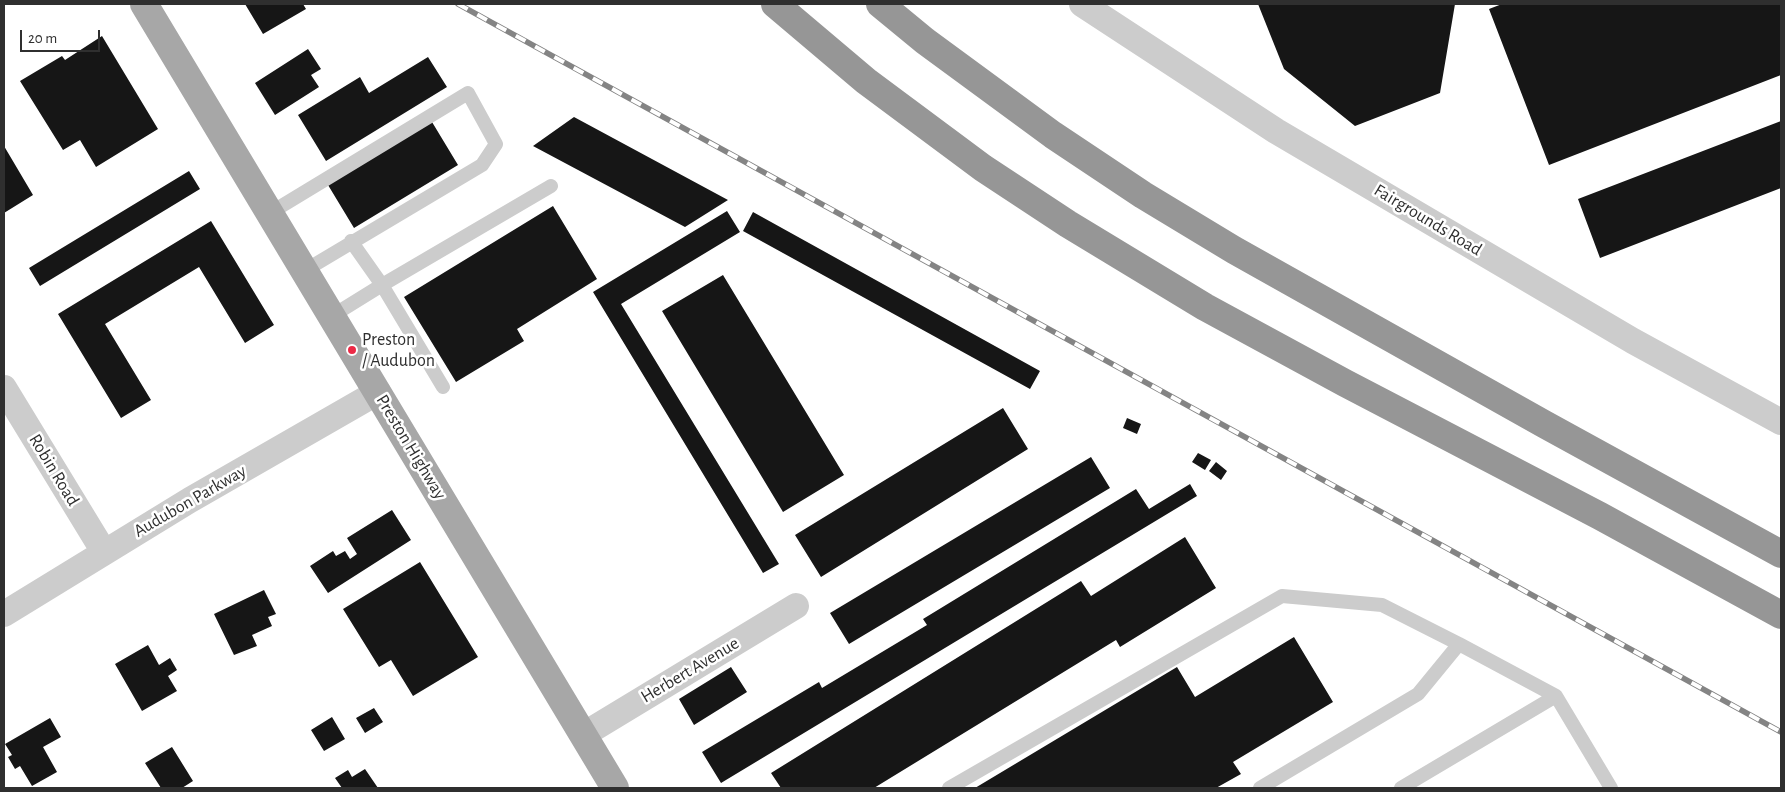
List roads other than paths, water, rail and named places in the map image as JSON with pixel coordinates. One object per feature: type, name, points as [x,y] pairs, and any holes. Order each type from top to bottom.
[{"type":"highway","points":[[776,4],[874,87],[983,168],[1068,224],[1214,312],[1345,383],[1600,516],[1781,615]]},
{"type":"highway","points":[[880,4],[925,41],[1053,135],[1143,195],[1252,260],[1544,424],[1781,554]]},
{"type":"main road","name":"Preston Highway","points":[[144,4],[615,788]]},
{"type":"street","name":"Fairgrounds Road","points":[[1082,4],[1276,131],[1633,341],[1781,422]]},
{"type":"street","name":"Robin Road","points":[[4,388],[104,552]]},
{"type":"street","name":"Audubon Parkway","points":[[4,614],[190,500],[378,392]]},
{"type":"street","name":"Herbert Avenue","points":[[583,735],[796,606]]},
{"type":"lane","points":[[270,213],[468,93],[496,144],[482,165],[304,271]]},
{"type":"lane","points":[[332,316],[551,186]]},
{"type":"lane","points":[[352,242],[382,285],[443,387]]},
{"type":"lane","points":[[949,788],[1282,596],[1382,605],[1556,696],[1612,788]]},
{"type":"lane","points":[[1260,788],[1418,694],[1459,644]]},
{"type":"lane","points":[[1401,788],[1556,696]]},
{"type":"railway","points":[[458,4],[1781,732]]},
{"type":"place","name":"Preston / Audubon","points":[[352,350]]}]
